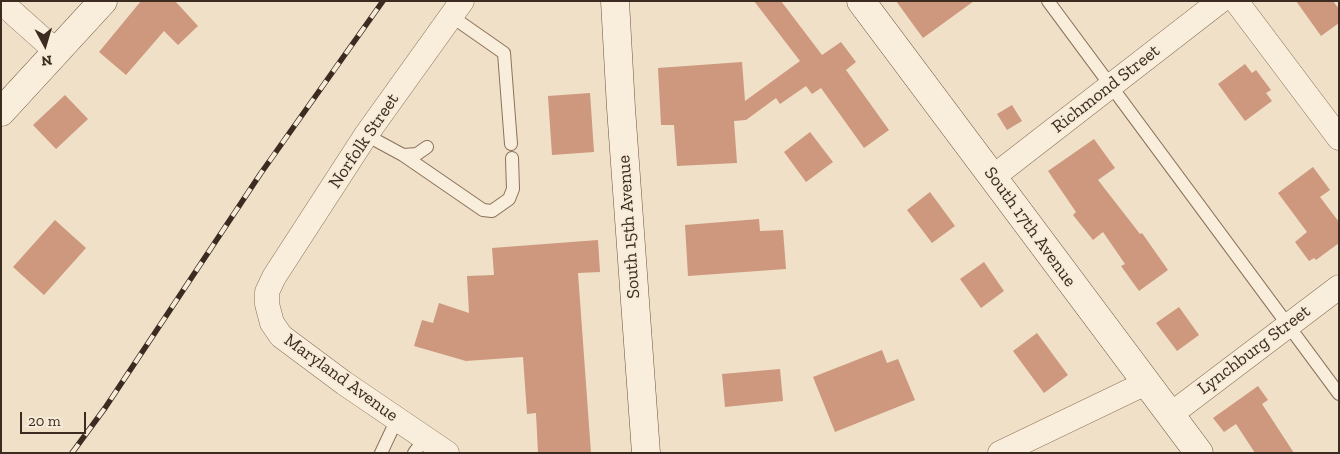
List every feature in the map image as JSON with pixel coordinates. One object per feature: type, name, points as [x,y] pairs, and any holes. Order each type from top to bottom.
[{"type":"street","points":[[1,112],[103,1]]},
{"type":"street","name":"South 15th Avenue","points":[[615,1],[646,453]]},
{"type":"street","name":"South 17th Avenue","points":[[861,1],[1199,453]]},
{"type":"street","name":"Richmond Street","points":[[993,177],[1220,1]]},
{"type":"street","points":[[1236,1],[1339,138]]},
{"type":"street","points":[[1,2],[57,52]]},
{"type":"street","name":"Norfolk Street","points":[[271,284],[366,135],[456,9]]},
{"type":"street","name":"Maryland Avenue","points":[[271,284],[267,292],[267,304],[272,323],[281,336],[344,383],[398,419],[419,445],[447,453]]},
{"type":"street","name":"Lynchburg Street","points":[[1170,415],[1339,287]]},
{"type":"street","points":[[1000,453],[1146,383]]},
{"type":"lane","points":[[1048,1],[1070,28],[1110,85],[1339,394]]},
{"type":"lane","points":[[456,9],[504,53],[510,144]]},
{"type":"lane","points":[[366,135],[403,155],[484,210],[492,211],[509,199],[513,189],[512,158]]},
{"type":"lane","points":[[403,155],[417,154],[427,147]]},
{"type":"lane","points":[[381,453],[398,419]]},
{"type":"building","points":[[141,1],[175,1],[198,26],[178,45],[164,31],[126,75],[99,52]]},
{"type":"building","points":[[754,1],[781,1],[822,55],[841,42],[856,62],[846,70],[889,130],[864,148],[821,88],[812,94],[806,86],[780,104],[776,98],[746,120],[734,121],[737,163],[677,166],[674,125],[661,125],[658,68],[742,62],[745,101],[800,61]]},
{"type":"building","points":[[896,1],[974,1],[923,38]]},
{"type":"building","points":[[1296,1],[1333,1],[1339,9],[1339,23],[1321,36]]},
{"type":"building","points":[[1245,64],[1252,73],[1256,70],[1271,90],[1266,93],[1272,101],[1245,121],[1218,84]]},
{"type":"building","points":[[590,93],[594,152],[552,155],[548,96]]},
{"type":"building","points":[[65,95],[88,119],[56,149],[33,125]]},
{"type":"building","points":[[1012,105],[1022,121],[1007,130],[997,114]]},
{"type":"building","points":[[810,132],[833,162],[806,182],[784,152]]},
{"type":"building","points":[[1094,139],[1115,168],[1098,180],[1140,234],[1142,233],[1168,270],[1139,291],[1121,266],[1125,264],[1103,232],[1093,240],[1073,215],[1076,212],[1048,171]]},
{"type":"building","points":[[1313,167],[1330,190],[1320,197],[1339,222],[1339,243],[1316,260],[1314,258],[1309,261],[1295,242],[1307,232],[1278,193]]},
{"type":"building","points":[[930,192],[955,226],[932,243],[907,210]]},
{"type":"building","points":[[759,219],[760,231],[783,230],[786,269],[688,276],[685,225]]},
{"type":"building","points":[[55,220],[86,248],[44,295],[13,267]]},
{"type":"building","points":[[598,240],[600,272],[578,273],[591,453],[538,453],[536,413],[527,414],[523,357],[466,361],[414,346],[422,320],[433,323],[439,303],[469,313],[467,276],[494,275],[492,248]]},
{"type":"building","points":[[984,262],[1004,291],[981,308],[960,279]]},
{"type":"building","points":[[1179,307],[1199,335],[1177,351],[1156,323]]},
{"type":"building","points":[[1037,333],[1068,375],[1044,393],[1013,351]]},
{"type":"building","points":[[882,350],[887,363],[898,359],[915,400],[835,432],[813,377]]},
{"type":"building","points":[[780,369],[783,401],[725,407],[722,374]]},
{"type":"building","points":[[1258,386],[1268,400],[1262,404],[1294,453],[1255,453],[1236,424],[1224,432],[1213,418]]},
{"type":"railway","points":[[72,453],[105,408],[261,173],[383,1]]}]
